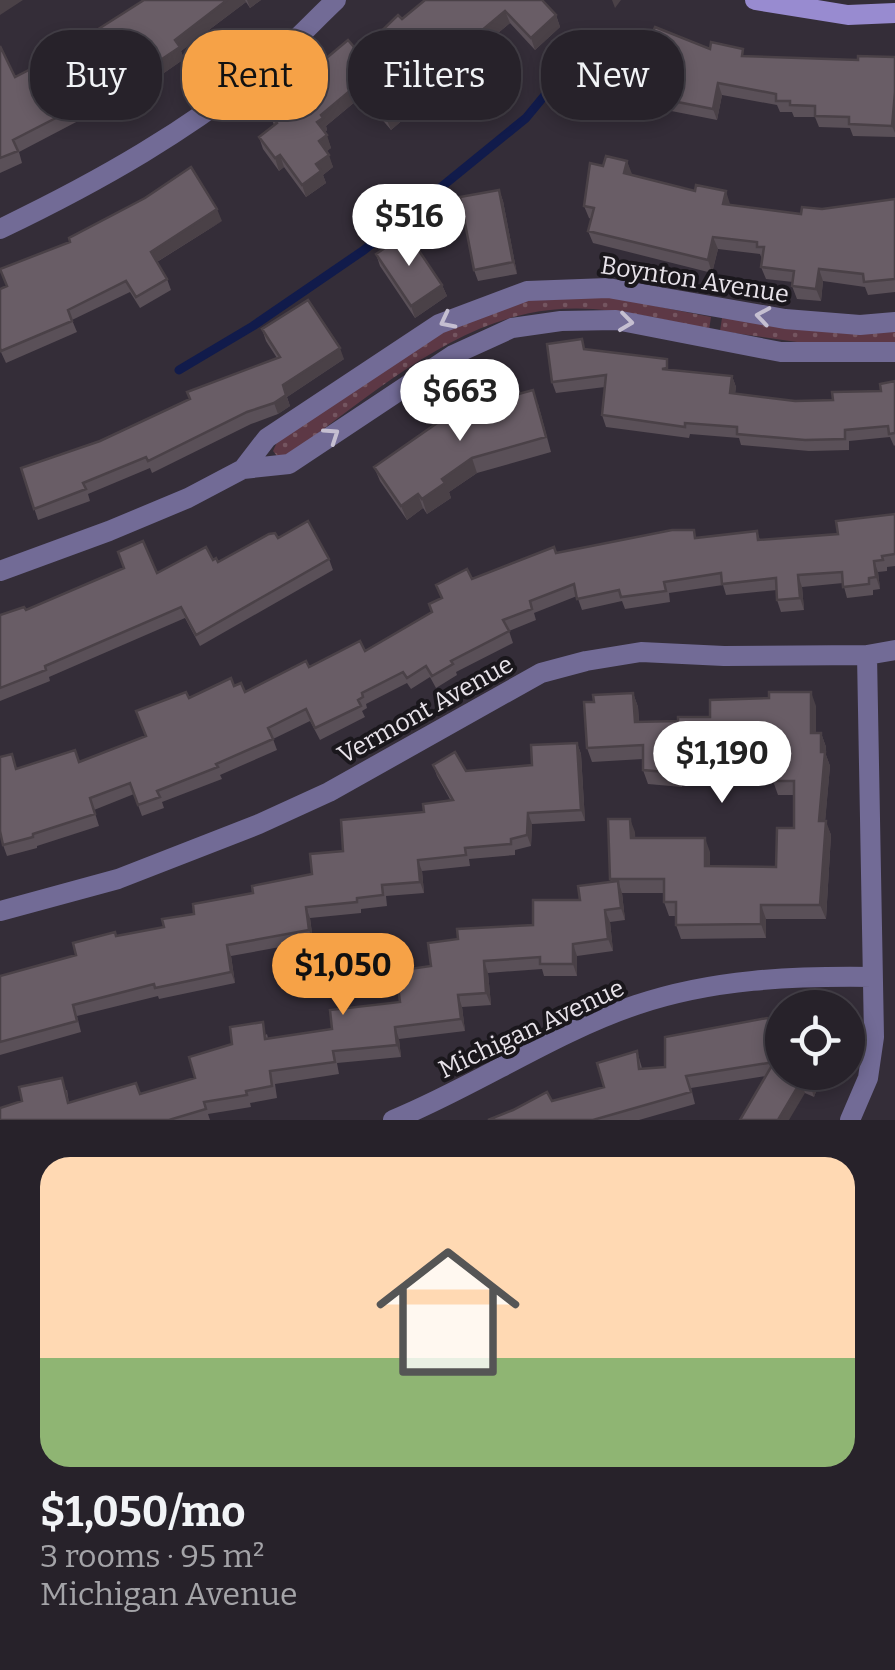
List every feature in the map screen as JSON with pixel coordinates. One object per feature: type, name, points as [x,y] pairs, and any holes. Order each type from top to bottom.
[{"type":"main road","points":[[755,0],[848,15],[895,13]]},
{"type":"street","points":[[0,229],[82,190],[188,125],[275,58],[336,0]]},
{"type":"street","name":"Boynton Avenue","points":[[244,470],[267,438],[439,324],[527,291],[608,288],[785,319],[860,325],[895,322]]},
{"type":"street","name":"Boynton Avenue","points":[[0,571],[109,532],[244,470],[289,464],[453,355],[512,328],[561,321],[616,320],[781,352],[895,352]]},
{"type":"street","name":"Vermont Avenue","points":[[0,912],[118,879],[260,824],[329,792],[541,673],[641,652],[868,655],[895,650]]},
{"type":"street","points":[[850,1120],[868,1078],[874,1037],[868,655]]},
{"type":"street","name":"Michigan Avenue","points":[[393,1120],[634,1006],[727,984],[794,976],[872,977]]},
{"type":"shaded area","points":[[610,297],[711,317],[709,330],[630,313],[590,309],[550,310],[514,317],[478,329],[411,366],[286,457],[273,451],[278,440],[439,333],[530,299]]},
{"type":"shaded area","points":[[722,318],[847,333],[895,332],[895,343],[811,344],[720,331]]},
{"type":"building","points":[[144,0],[227,0],[188,30],[182,30],[175,40],[180,47],[162,59],[162,30],[97,30]]},
{"type":"building","points":[[425,0],[542,0],[556,15],[531,38],[505,11],[482,30],[383,30],[398,15],[402,19]]},
{"type":"building","points":[[684,39],[710,49],[711,42],[743,49],[742,56],[858,60],[858,56],[895,57],[892,126],[849,124],[849,117],[815,116],[815,106],[790,105],[790,101],[776,101],[776,94],[718,83],[713,109],[684,103]]},
{"type":"building","points":[[348,40],[348,92],[328,109],[328,57]]},
{"type":"building","points":[[0,46],[15,77],[30,69],[30,120],[52,120],[13,140],[18,151],[0,158]]},
{"type":"building","points":[[275,120],[320,120],[317,122],[327,135],[319,141],[329,155],[316,164],[321,171],[302,185],[280,155],[275,158],[259,137],[277,123]]},
{"type":"building","points":[[606,156],[627,161],[624,173],[695,191],[696,185],[726,191],[723,204],[801,214],[802,207],[822,209],[895,199],[895,279],[864,282],[863,274],[819,269],[816,289],[792,286],[794,271],[761,267],[764,247],[757,247],[757,242],[713,237],[708,260],[588,231],[594,208],[584,206],[590,163],[603,166]]},
{"type":"building","points":[[191,167],[217,209],[151,252],[167,279],[136,297],[126,281],[68,310],[72,321],[1,351],[0,289],[7,286],[0,269],[70,242],[69,238],[145,198]]},
{"type":"building","points":[[499,190],[513,262],[474,270],[460,197]]},
{"type":"building","points":[[407,233],[442,285],[411,306],[376,254]]},
{"type":"building","points":[[308,300],[340,348],[283,385],[286,395],[148,461],[146,457],[83,483],[86,489],[34,509],[21,468],[100,441],[190,399],[187,392],[280,357],[262,329]]},
{"type":"building","points":[[582,339],[584,349],[667,359],[667,368],[662,369],[732,376],[730,393],[795,401],[833,400],[832,392],[881,391],[880,384],[895,381],[895,433],[889,434],[888,426],[845,430],[845,439],[805,440],[737,434],[737,427],[685,423],[685,427],[602,415],[606,375],[552,382],[547,344]]},
{"type":"building","points":[[533,390],[546,437],[472,458],[422,499],[418,494],[401,506],[374,467],[453,412]]},
{"type":"building","points":[[895,514],[895,554],[874,561],[876,577],[869,578],[869,584],[843,587],[842,572],[798,575],[800,598],[777,600],[776,578],[722,584],[721,573],[664,582],[666,591],[621,597],[619,590],[577,599],[574,584],[530,601],[532,609],[503,620],[509,631],[451,661],[453,664],[432,676],[426,666],[407,678],[403,672],[362,693],[358,700],[361,706],[315,728],[306,709],[268,728],[273,739],[216,764],[218,767],[157,791],[160,797],[138,805],[130,783],[90,798],[95,814],[3,845],[0,757],[12,754],[16,769],[75,750],[79,762],[146,736],[136,711],[186,692],[189,698],[231,678],[234,686],[241,683],[245,692],[306,661],[309,667],[360,641],[365,651],[432,612],[429,604],[442,598],[436,585],[467,569],[472,579],[554,547],[556,553],[672,530],[694,530],[695,538],[757,531],[758,540],[838,534],[836,521]]},
{"type":"building","points":[[308,521],[329,559],[196,635],[181,607],[0,688],[0,615],[24,607],[26,610],[124,568],[118,552],[143,541],[157,573],[206,547],[218,562],[269,534],[275,533],[278,538]]},
{"type":"building","points":[[769,692],[811,692],[811,733],[821,733],[821,752],[825,752],[819,821],[826,821],[820,905],[761,905],[761,924],[676,925],[676,902],[664,902],[664,879],[610,879],[608,819],[630,819],[631,838],[705,838],[705,866],[776,867],[777,828],[794,828],[794,781],[773,781],[774,743],[701,746],[693,749],[693,768],[677,768],[677,773],[643,770],[643,745],[587,748],[584,702],[594,702],[593,695],[633,693],[635,722],[678,721],[678,717],[710,717],[710,700],[769,698]]},
{"type":"building","points":[[577,743],[581,810],[528,813],[527,835],[511,839],[511,844],[465,848],[466,855],[418,860],[420,882],[382,885],[383,895],[357,898],[357,902],[306,907],[309,930],[227,945],[231,972],[155,988],[154,984],[73,1005],[77,1021],[0,1042],[0,976],[76,955],[73,943],[115,932],[116,936],[164,927],[162,919],[194,914],[193,904],[253,893],[252,886],[312,874],[310,854],[343,851],[341,820],[424,812],[423,804],[453,800],[433,765],[455,752],[466,771],[532,765],[531,745]]},
{"type":"building","points":[[618,881],[621,908],[605,910],[608,939],[573,944],[573,964],[540,964],[540,957],[484,961],[486,993],[458,995],[461,1019],[395,1027],[397,1045],[333,1051],[335,1062],[270,1071],[272,1086],[246,1091],[247,1095],[204,1102],[206,1109],[169,1120],[0,1120],[0,1108],[22,1101],[19,1087],[62,1078],[68,1103],[136,1083],[140,1094],[195,1078],[189,1057],[232,1044],[230,1027],[263,1022],[265,1039],[332,1029],[330,1010],[400,1002],[396,971],[431,966],[428,943],[458,939],[457,929],[533,925],[533,900],[580,900],[578,886]]},
{"type":"building","points":[[765,1018],[765,1063],[686,1076],[691,1092],[593,1120],[488,1120],[547,1092],[552,1101],[604,1087],[597,1063],[637,1051],[639,1069],[665,1067],[665,1037]]},
{"type":"building","points":[[765,1077],[765,1090],[796,1090],[778,1120],[740,1120]]},
{"type":"waterway","points":[[179,370],[253,326],[364,250],[526,118],[541,100]]}]
